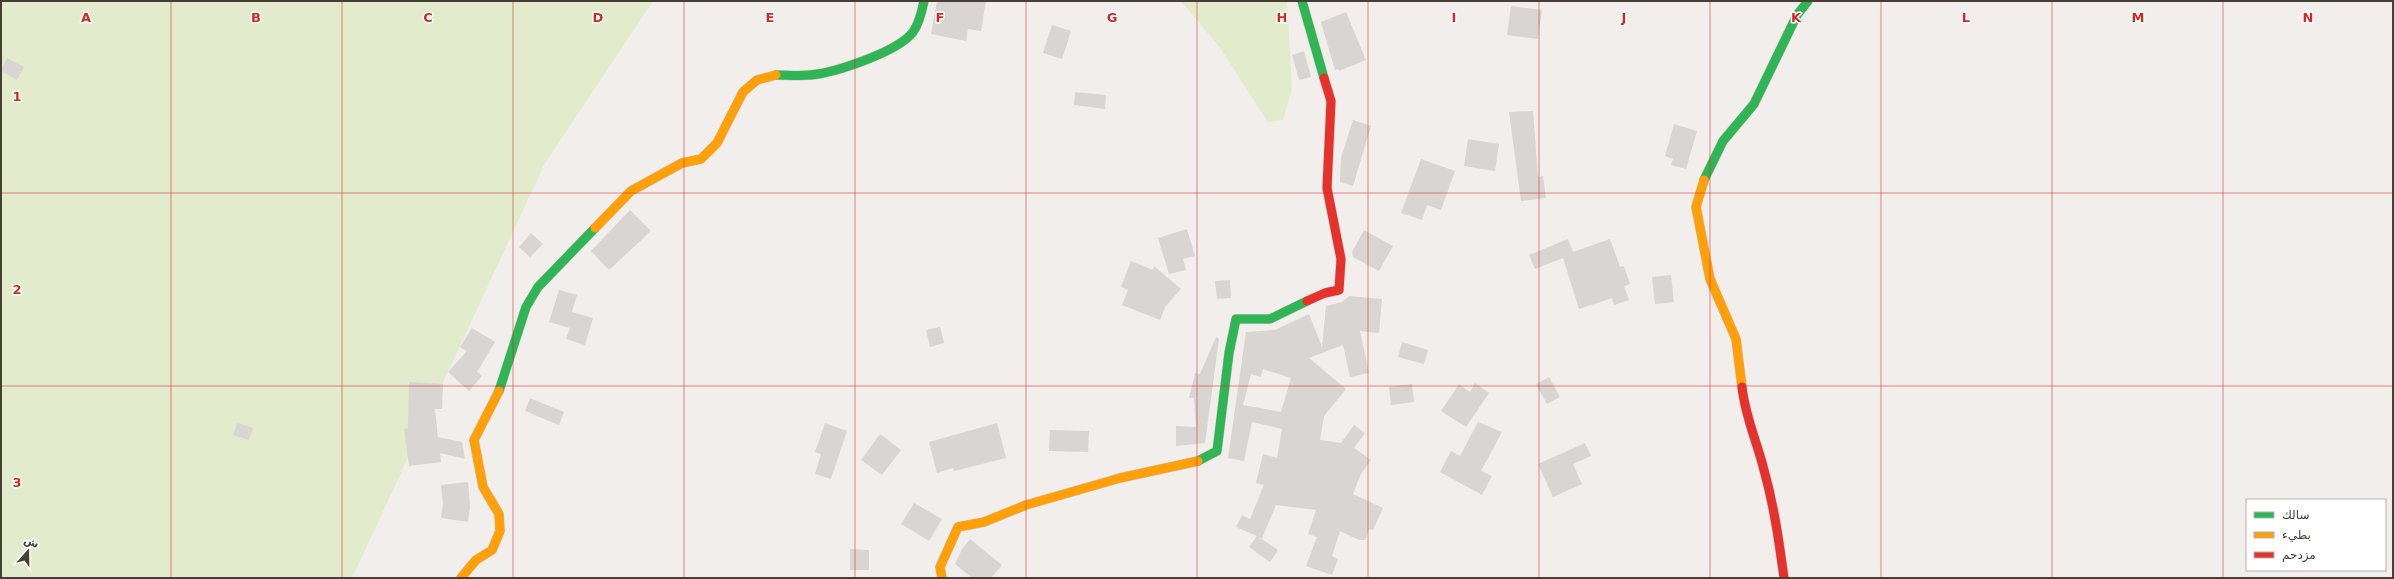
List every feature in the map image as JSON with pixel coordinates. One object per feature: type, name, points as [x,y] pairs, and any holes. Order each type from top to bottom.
[{"type":"street","points":[[461,578],[476,560],[492,550],[500,531],[499,514],[483,487],[474,440],[503,383],[526,307],[538,287],[631,191],[682,163],[701,159],[717,143],[742,92],[756,80],[772,75],[811,75],[871,60],[900,44],[912,32],[922,12],[924,1]]},
{"type":"street","points":[[942,578],[940,568],[958,527],[984,522],[1026,505],[1120,478],[1197,462],[1217,451],[1229,353],[1236,319],[1270,319],[1325,293],[1339,290],[1341,259],[1327,188],[1331,101],[1302,1]]},
{"type":"street","points":[[1784,578],[1774,507],[1758,447],[1744,409],[1736,339],[1710,279],[1696,207],[1702,183],[1723,141],[1754,104],[1797,15],[1808,1]]},
{"type":"green space","points":[[1,1],[653,1],[544,165],[352,578],[1,578]]},
{"type":"green space","points":[[1181,1],[1287,1],[1292,89],[1283,120],[1268,122],[1221,49]]},
{"type":"building","points":[[937,1],[986,1],[981,31],[968,29],[966,41],[931,34]]},
{"type":"building","points":[[1511,6],[1542,10],[1538,39],[1507,35]]},
{"type":"building","points":[[1346,12],[1366,60],[1339,71],[1338,69],[1335,70],[1321,22]]},
{"type":"building","points":[[1052,25],[1071,31],[1062,59],[1043,53]]},
{"type":"building","points":[[1304,51],[1311,77],[1299,80],[1292,55]]},
{"type":"building","points":[[7,58],[24,67],[17,80],[1,71]]},
{"type":"building","points":[[1075,92],[1106,95],[1105,109],[1074,105]]},
{"type":"building","points":[[1533,111],[1538,177],[1543,176],[1546,198],[1521,201],[1509,112]]},
{"type":"building","points":[[1353,120],[1371,126],[1353,186],[1340,182],[1341,158]]},
{"type":"building","points":[[1674,124],[1697,131],[1686,169],[1671,165],[1673,159],[1665,156]]},
{"type":"building","points":[[1468,139],[1499,144],[1495,171],[1464,166]]},
{"type":"building","points":[[1421,159],[1455,171],[1441,210],[1427,205],[1422,220],[1401,213]]},
{"type":"building","points":[[630,210],[651,231],[609,270],[591,251]]},
{"type":"building","points":[[1187,229],[1195,256],[1183,259],[1186,270],[1169,274],[1158,238]]},
{"type":"building","points":[[1364,230],[1393,246],[1379,271],[1353,257],[1352,252]]},
{"type":"building","points":[[531,233],[543,244],[530,257],[519,247]]},
{"type":"building","points":[[1568,239],[1573,252],[1610,239],[1620,267],[1624,266],[1630,284],[1624,286],[1629,300],[1614,305],[1612,298],[1579,309],[1563,258],[1535,269],[1529,255]]},
{"type":"building","points":[[1131,261],[1153,270],[1154,266],[1181,289],[1165,307],[1160,320],[1122,305],[1128,290],[1121,287]]},
{"type":"building","points":[[1671,275],[1674,302],[1655,304],[1652,277]]},
{"type":"building","points":[[1230,280],[1231,298],[1217,299],[1215,281]]},
{"type":"building","points":[[559,290],[577,295],[572,312],[593,318],[585,345],[566,339],[570,328],[549,322]]},
{"type":"building","points":[[1349,296],[1382,299],[1379,333],[1360,331],[1369,373],[1350,377],[1343,345],[1309,358],[1346,389],[1324,416],[1320,440],[1341,443],[1354,425],[1365,433],[1354,448],[1371,460],[1361,474],[1353,494],[1383,508],[1373,530],[1369,529],[1365,540],[1359,540],[1340,531],[1332,556],[1338,559],[1332,575],[1306,566],[1317,537],[1308,534],[1316,510],[1276,505],[1262,538],[1260,538],[1278,550],[1270,562],[1249,547],[1257,536],[1236,527],[1242,515],[1250,519],[1264,485],[1256,483],[1263,454],[1277,458],[1282,429],[1252,422],[1244,461],[1228,458],[1246,332],[1275,330],[1309,314],[1322,347],[1326,306],[1342,302]],"holes":[[[1263,369],[1291,378],[1281,412],[1243,405],[1251,374],[1261,377]]]},
{"type":"building","points":[[940,327],[944,343],[930,347],[926,330]]},
{"type":"building","points":[[472,328],[495,342],[477,372],[482,376],[469,391],[448,372],[467,351],[460,347]]},
{"type":"building","points":[[1216,337],[1219,339],[1205,443],[1176,446],[1176,426],[1196,427],[1194,398],[1189,398],[1195,373],[1200,374]]},
{"type":"building","points":[[1402,342],[1428,350],[1424,364],[1398,357]]},
{"type":"building","points":[[1549,377],[1560,397],[1547,404],[1536,384]]},
{"type":"building","points":[[409,382],[443,384],[442,409],[435,409],[438,437],[462,442],[465,459],[440,453],[441,462],[409,466],[404,429],[408,428]]},
{"type":"building","points":[[1475,383],[1489,393],[1466,427],[1441,411],[1459,384],[1470,392]]},
{"type":"building","points":[[1412,384],[1414,402],[1391,405],[1389,387]]},
{"type":"building","points":[[530,398],[564,412],[559,425],[525,411]]},
{"type":"building","points":[[1478,422],[1502,432],[1481,471],[1492,476],[1482,495],[1440,472],[1451,451],[1460,456]]},
{"type":"building","points":[[237,423],[253,428],[249,440],[233,435]]},
{"type":"building","points":[[825,423],[847,431],[831,479],[815,474],[821,454],[815,452]]},
{"type":"building","points":[[997,423],[1006,458],[954,471],[953,468],[937,473],[929,442]]},
{"type":"building","points":[[1050,430],[1089,431],[1088,452],[1049,451]]},
{"type":"building","points":[[880,434],[901,450],[882,475],[861,460]]},
{"type":"building","points":[[1585,443],[1591,456],[1573,464],[1582,484],[1553,497],[1538,464]]},
{"type":"building","points":[[468,482],[470,507],[468,522],[441,518],[443,503],[441,485]]},
{"type":"building","points":[[914,503],[942,519],[929,541],[901,524]]},
{"type":"building","points":[[970,539],[1002,565],[991,578],[972,578],[955,564],[962,549]]},
{"type":"building","points":[[850,549],[869,550],[869,570],[850,570]]},
{"type":"traffic: fast","points":[[776,75],[806,75],[821,73],[849,66],[880,54],[905,40],[913,32],[919,21],[924,1]]},
{"type":"traffic: fast","points":[[1302,1],[1324,78]]},
{"type":"traffic: fast","points":[[1704,180],[1723,141],[1754,104],[1797,15],[1808,1]]},
{"type":"traffic: fast","points":[[499,391],[526,307],[538,287],[595,228]]},
{"type":"traffic: fast","points":[[1198,461],[1217,451],[1229,353],[1236,319],[1270,319],[1307,301]]},
{"type":"traffic: slow","points":[[595,228],[631,191],[682,163],[701,159],[717,143],[743,92],[757,80],[776,75]]},
{"type":"traffic: slow","points":[[1704,180],[1696,207],[1710,279],[1736,339],[1742,387]]},
{"type":"traffic: slow","points":[[461,578],[476,560],[492,550],[500,531],[499,514],[483,487],[474,440],[499,391]]},
{"type":"traffic: slow","points":[[942,578],[940,567],[958,527],[984,522],[1026,505],[1120,478],[1198,461]]},
{"type":"traffic: jam","points":[[1307,301],[1325,293],[1339,290],[1341,259],[1327,188],[1331,101],[1324,78]]},
{"type":"traffic: jam","points":[[1742,387],[1746,408],[1771,497],[1784,578]]}]
